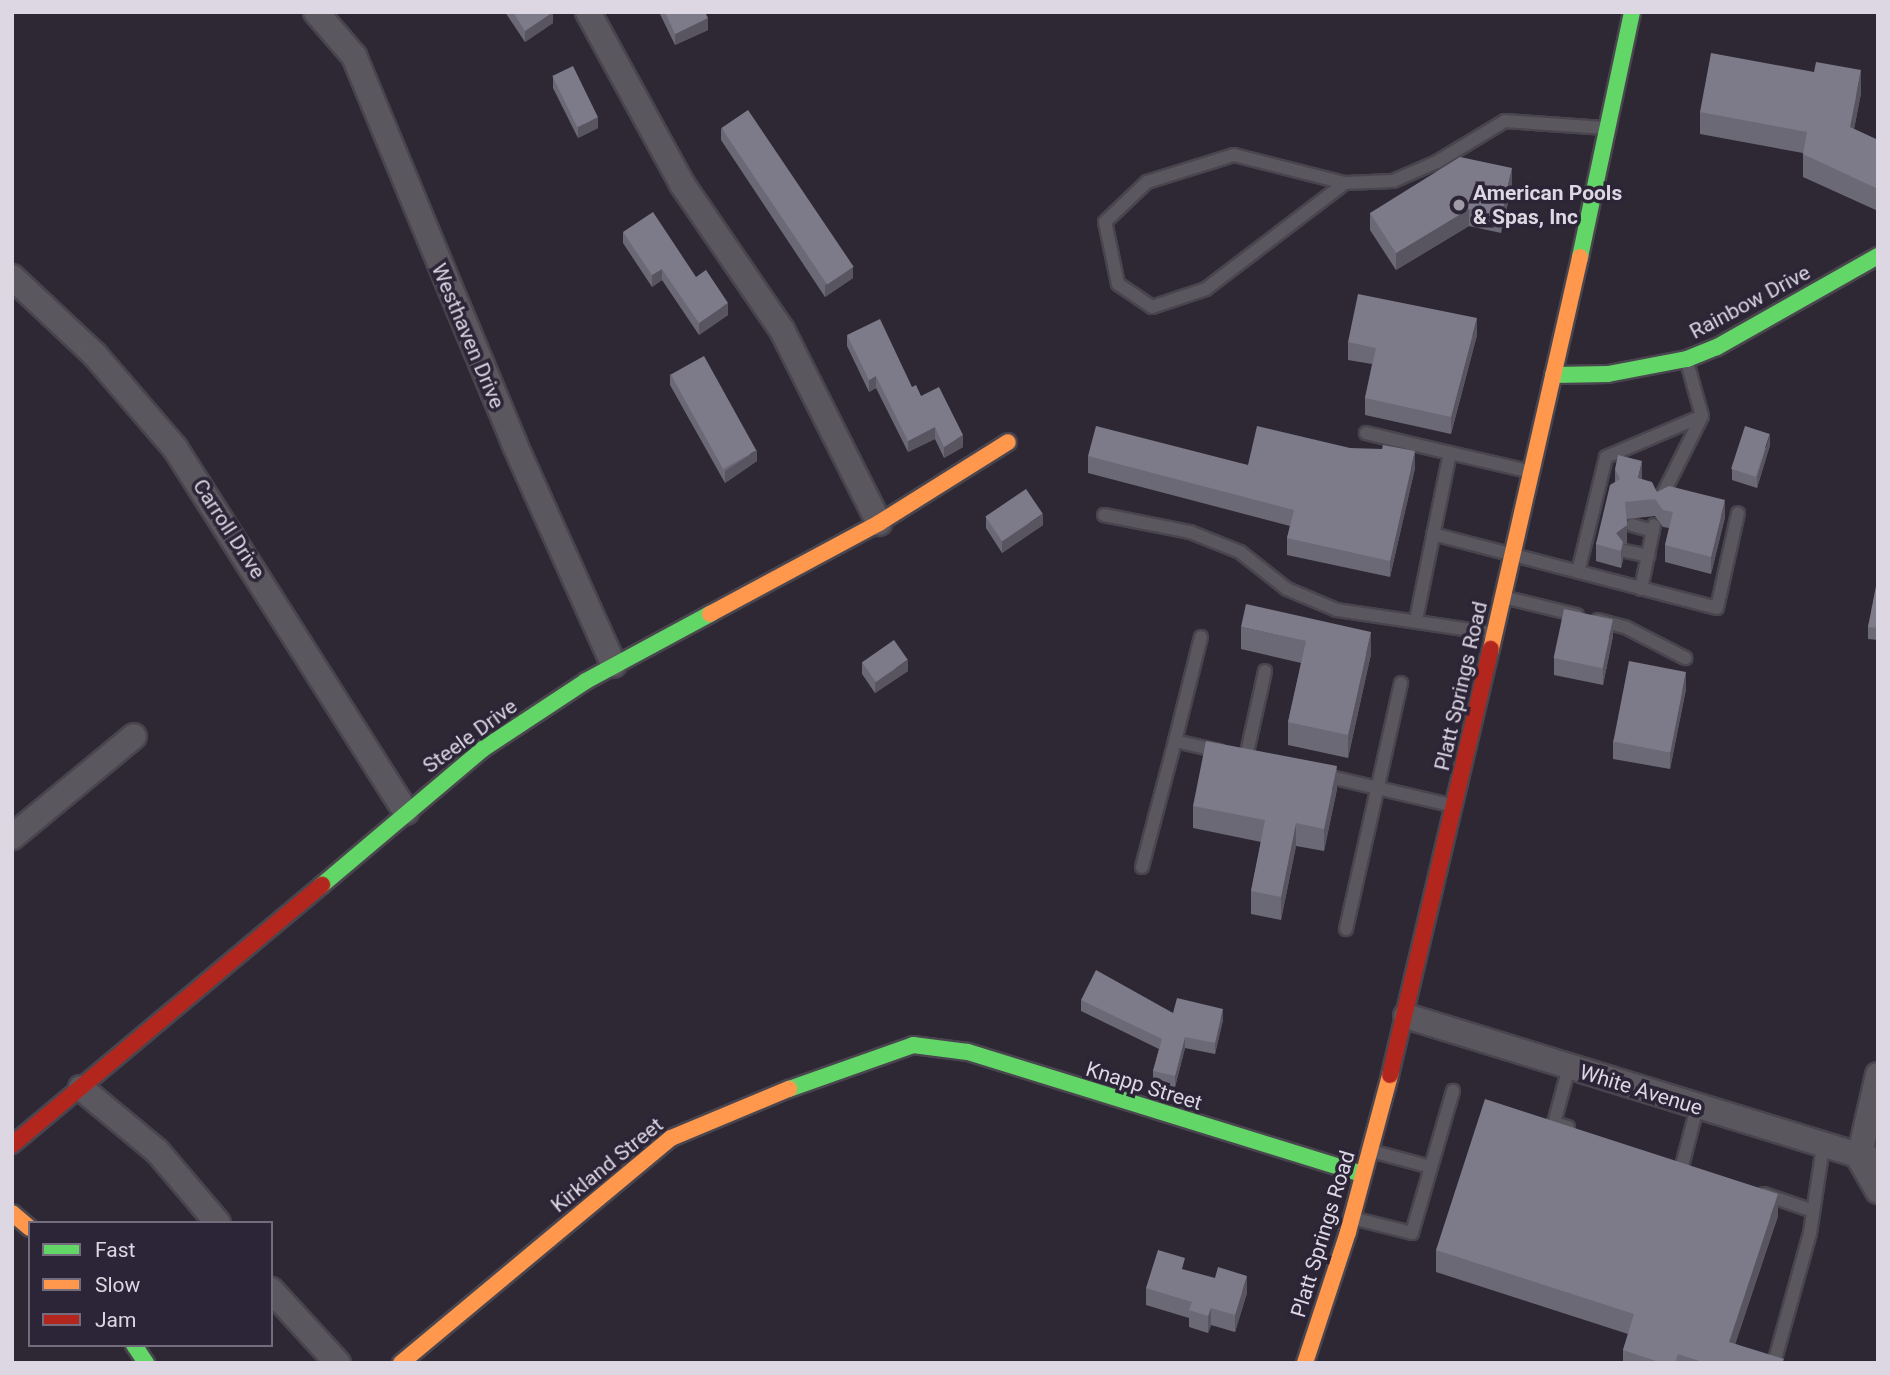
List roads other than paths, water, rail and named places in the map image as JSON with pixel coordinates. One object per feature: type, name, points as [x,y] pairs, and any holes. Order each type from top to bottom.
[{"type":"street","name":"Westhaven Drive","points":[[316,12],[339,36],[359,67],[509,431],[614,666]]},
{"type":"street","points":[[588,12],[682,184],[782,330],[879,523]]},
{"type":"street","name":"Platt Springs Road","points":[[1306,1363],[1352,1218],[1406,1016],[1532,472],[1632,12]]},
{"type":"street","name":"Rainbow Drive","points":[[1553,376],[1608,374],[1686,359],[1717,347],[1878,256]]},
{"type":"street","name":"Carroll Drive","points":[[12,277],[95,355],[176,448],[405,812]]},
{"type":"street","name":"Steele Drive","points":[[12,1145],[482,749],[614,666],[879,523],[1008,442]]},
{"type":"street","points":[[12,837],[134,736]]},
{"type":"street","name":"White Avenue","points":[[1406,1016],[1869,1160]]},
{"type":"street","name":"Knapp Street","points":[[913,1045],[968,1052],[1363,1174]]},
{"type":"street","name":"Kirkland Street","points":[[401,1363],[671,1138],[833,1070],[913,1045]]},
{"type":"street","points":[[1878,1075],[1869,1160],[1878,1191]]},
{"type":"street","points":[[81,1088],[157,1151],[216,1221]]},
{"type":"street","points":[[12,1213],[28,1226]]},
{"type":"street","points":[[273,1292],[338,1363]]},
{"type":"street","points":[[135,1347],[146,1363]]},
{"type":"lane","points":[[1345,183],[1206,289],[1152,307],[1118,284],[1105,222],[1147,182],[1234,155],[1345,183],[1393,181],[1437,162],[1505,121],[1605,128]]},
{"type":"lane","points":[[1660,501],[1702,416],[1686,359]]},
{"type":"lane","points":[[1578,572],[1606,457],[1702,416]]},
{"type":"lane","points":[[1366,433],[1532,472]]},
{"type":"lane","points":[[1416,620],[1450,453]]},
{"type":"lane","points":[[1597,491],[1612,494]]},
{"type":"lane","points":[[1433,534],[1717,608],[1738,513]]},
{"type":"lane","points":[[1104,515],[1190,532],[1227,547],[1287,589],[1337,610],[1494,634]]},
{"type":"lane","points":[[1591,516],[1606,519]]},
{"type":"lane","points":[[1632,525],[1654,528],[1641,589]]},
{"type":"lane","points":[[1585,542],[1600,545]]},
{"type":"lane","points":[[1625,551],[1648,556]]},
{"type":"lane","points":[[1503,597],[1625,627],[1685,658]]},
{"type":"lane","points":[[1142,867],[1201,637]]},
{"type":"lane","points":[[1246,757],[1265,671]]},
{"type":"lane","points":[[1346,929],[1401,683]]},
{"type":"lane","points":[[1175,741],[1259,760]]},
{"type":"lane","points":[[1312,773],[1454,806]]},
{"type":"lane","points":[[1569,1067],[1554,1123],[1580,1132]]},
{"type":"lane","points":[[1352,1218],[1412,1233],[1453,1091]]},
{"type":"lane","points":[[1696,1171],[1676,1164],[1697,1108]]},
{"type":"lane","points":[[1774,1363],[1813,1211],[1823,1147]]},
{"type":"lane","points":[[1370,1151],[1431,1167]]},
{"type":"lane","points":[[1748,1189],[1813,1211]]},
{"type":"place","name":"American Pools & Spas, Inc","points":[[1459,205]]}]
